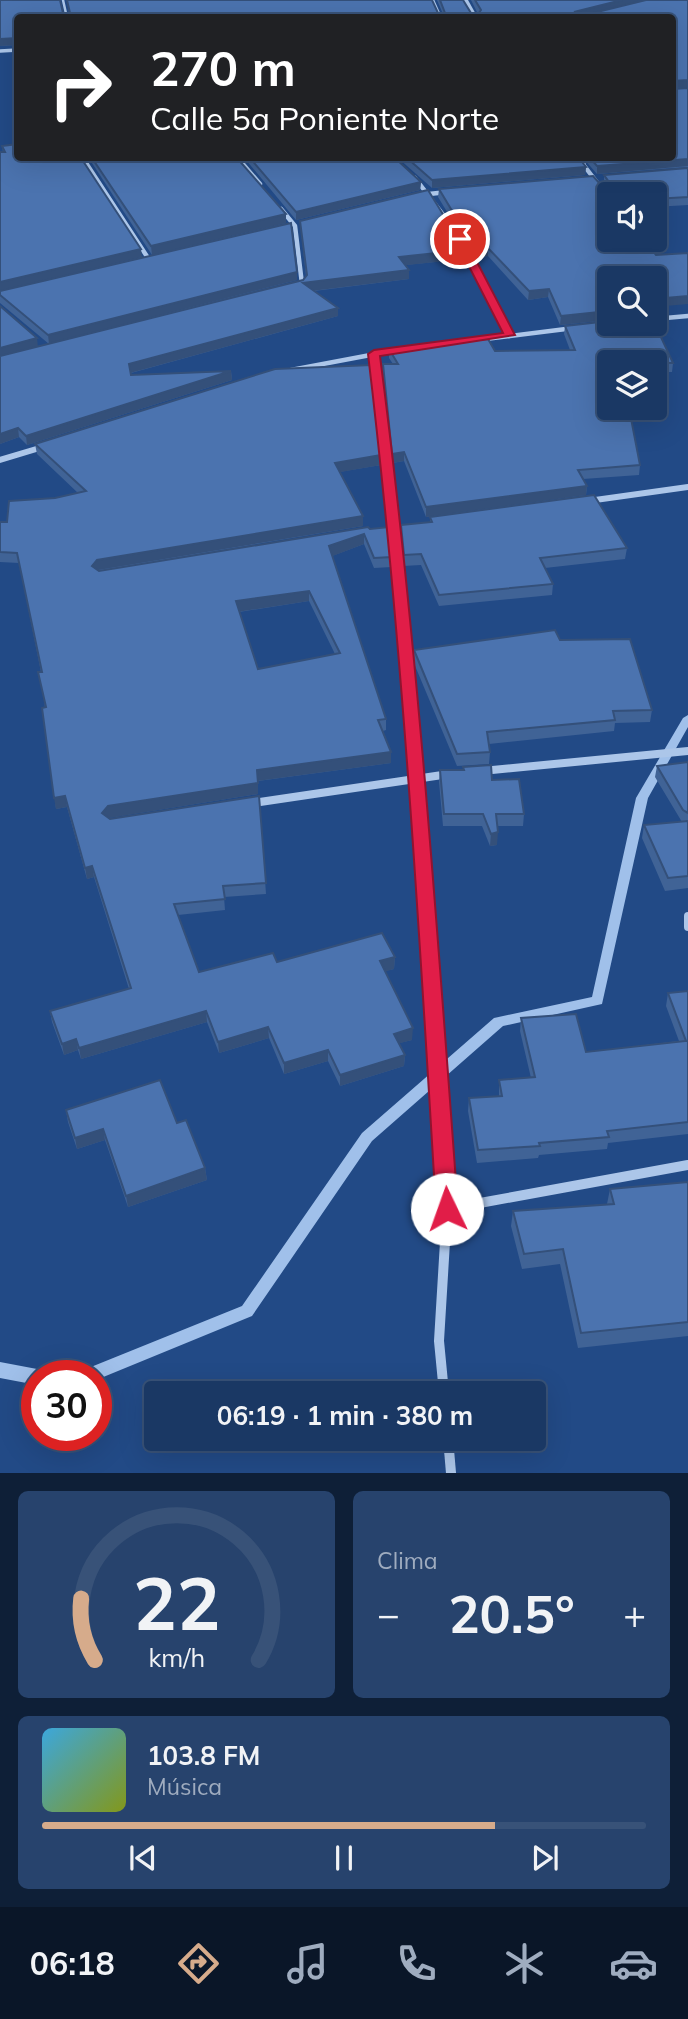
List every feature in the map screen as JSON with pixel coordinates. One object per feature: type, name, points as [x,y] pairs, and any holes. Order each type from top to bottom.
[{"type":"street","points":[[85,161],[148,258]]},
{"type":"street","points":[[240,161],[262,187]]},
{"type":"street","points":[[581,161],[597,182]]},
{"type":"street","points":[[412,175],[430,193],[460,239],[509,335]]},
{"type":"street","points":[[580,179],[607,177]]},
{"type":"street","points":[[417,196],[458,191]]},
{"type":"street","points":[[278,207],[295,226],[302,284],[289,287]]},
{"type":"street","points":[[281,229],[308,223]]},
{"type":"street","points":[[135,262],[162,255]]},
{"type":"street","points":[[667,317],[688,316]]},
{"type":"street","points":[[455,343],[587,327]]},
{"type":"street","points":[[282,372],[401,350]]},
{"type":"street","points":[[374,354],[396,527],[418,776],[443,1133],[447,1209],[439,1340],[443,1381]]},
{"type":"street","points":[[0,460],[52,443]]},
{"type":"street","points":[[575,502],[687,487]]},
{"type":"street","points":[[382,529],[396,527]]},
{"type":"street","points":[[471,772],[629,759],[688,751]]},
{"type":"street","points":[[240,806],[418,776],[458,773]]},
{"type":"street","points":[[688,916],[688,927]]},
{"type":"street","points":[[447,1209],[688,1165]]},
{"type":"street","points":[[449,1451],[451,1473]]},
{"type":"building","points":[[0,0],[60,0],[63,13],[70,13],[67,0],[432,0],[440,14],[14,14],[14,38],[0,39]]},
{"type":"building","points":[[440,0],[463,0],[471,13],[478,14],[444,14]]},
{"type":"building","points":[[475,0],[622,0],[574,12],[589,14],[478,14],[481,10]]},
{"type":"building","points":[[646,0],[688,0],[688,80],[676,81],[676,14],[589,14]]},
{"type":"building","points":[[688,88],[688,159],[676,160],[676,89]]},
{"type":"building","points":[[14,144],[14,161],[83,161],[141,249],[0,282],[0,152],[5,152],[2,146]]},
{"type":"building","points":[[94,161],[240,161],[286,214],[151,246]]},
{"type":"building","points":[[253,161],[398,161],[421,182],[296,212]]},
{"type":"building","points":[[410,161],[581,161],[586,167],[432,180]]},
{"type":"building","points":[[593,161],[662,161],[597,166]]},
{"type":"building","points":[[688,168],[688,197],[667,198],[667,182],[609,182],[604,175]]},
{"type":"building","points":[[593,176],[598,182],[597,252],[654,252],[656,255],[688,253],[688,296],[667,298],[667,266],[597,266],[597,312],[561,316],[549,289],[529,291],[488,248],[475,249],[439,189]]},
{"type":"building","points":[[428,190],[465,250],[399,257],[409,270],[303,283],[338,308],[129,364],[131,375],[231,371],[26,436],[18,428],[0,434],[0,356],[303,280],[307,275],[300,221]]},
{"type":"building","points":[[291,223],[297,272],[48,335],[0,295],[0,291]]},
{"type":"building","points":[[0,306],[37,338],[0,348]]},
{"type":"building","points":[[597,322],[597,336],[660,336],[667,350],[597,350],[597,420],[631,420],[640,465],[578,470],[587,486],[426,507],[404,452],[392,454],[383,364],[398,364],[389,349],[488,339],[495,351],[575,350],[565,326]]},
{"type":"building","points":[[667,350],[673,363],[667,363]]},
{"type":"building","points":[[372,365],[381,455],[335,463],[363,516],[97,560],[92,566],[99,571],[368,527],[389,527],[392,557],[374,558],[364,534],[329,546],[386,719],[378,720],[391,752],[257,770],[258,783],[108,806],[102,813],[110,819],[259,796],[266,883],[223,886],[225,899],[174,904],[199,972],[273,953],[277,962],[382,933],[395,957],[380,961],[413,1028],[394,1034],[405,1055],[340,1075],[328,1050],[284,1063],[268,1027],[218,1042],[206,1011],[79,1048],[76,1039],[62,1044],[50,1011],[131,988],[92,866],[85,868],[65,796],[54,798],[42,708],[46,707],[38,672],[42,672],[17,553],[0,552],[0,522],[7,522],[9,501],[55,498],[86,491],[35,444],[275,369]],"holes":[[[309,591],[340,653],[258,669],[236,601]]]},
{"type":"building","points":[[594,495],[627,548],[540,558],[553,584],[439,595],[421,554],[404,555],[401,525],[432,522],[430,517]]},
{"type":"building","points":[[555,630],[560,640],[630,639],[652,710],[613,711],[615,720],[487,732],[490,752],[457,754],[414,650]]},
{"type":"building","points":[[688,762],[688,813],[683,810],[657,766]]},
{"type":"building","points":[[491,765],[492,780],[519,779],[524,814],[496,814],[498,832],[491,834],[483,814],[444,814],[440,770],[464,770],[463,767]]},
{"type":"building","points":[[688,821],[688,876],[668,878],[644,825]]},
{"type":"building","points":[[688,991],[688,1122],[607,1131],[609,1137],[539,1143],[540,1146],[478,1150],[469,1098],[502,1096],[499,1080],[535,1077],[521,1018],[576,1014],[586,1052],[686,1041],[668,993]]},
{"type":"building","points":[[160,1080],[177,1123],[186,1120],[205,1168],[126,1196],[103,1129],[75,1138],[66,1110]]},
{"type":"building","points":[[688,1182],[688,1322],[581,1333],[563,1249],[524,1254],[513,1211],[614,1204],[610,1189]]},
{"type":"waterway","points":[[112,1366],[247,1311],[367,1137],[499,1022],[598,1001],[642,798],[688,718]]},
{"type":"waterway","points":[[0,1370],[21,1374]]},
{"type":"route","points":[[447,1209],[418,776],[396,527],[374,354],[509,335],[460,239]]}]
